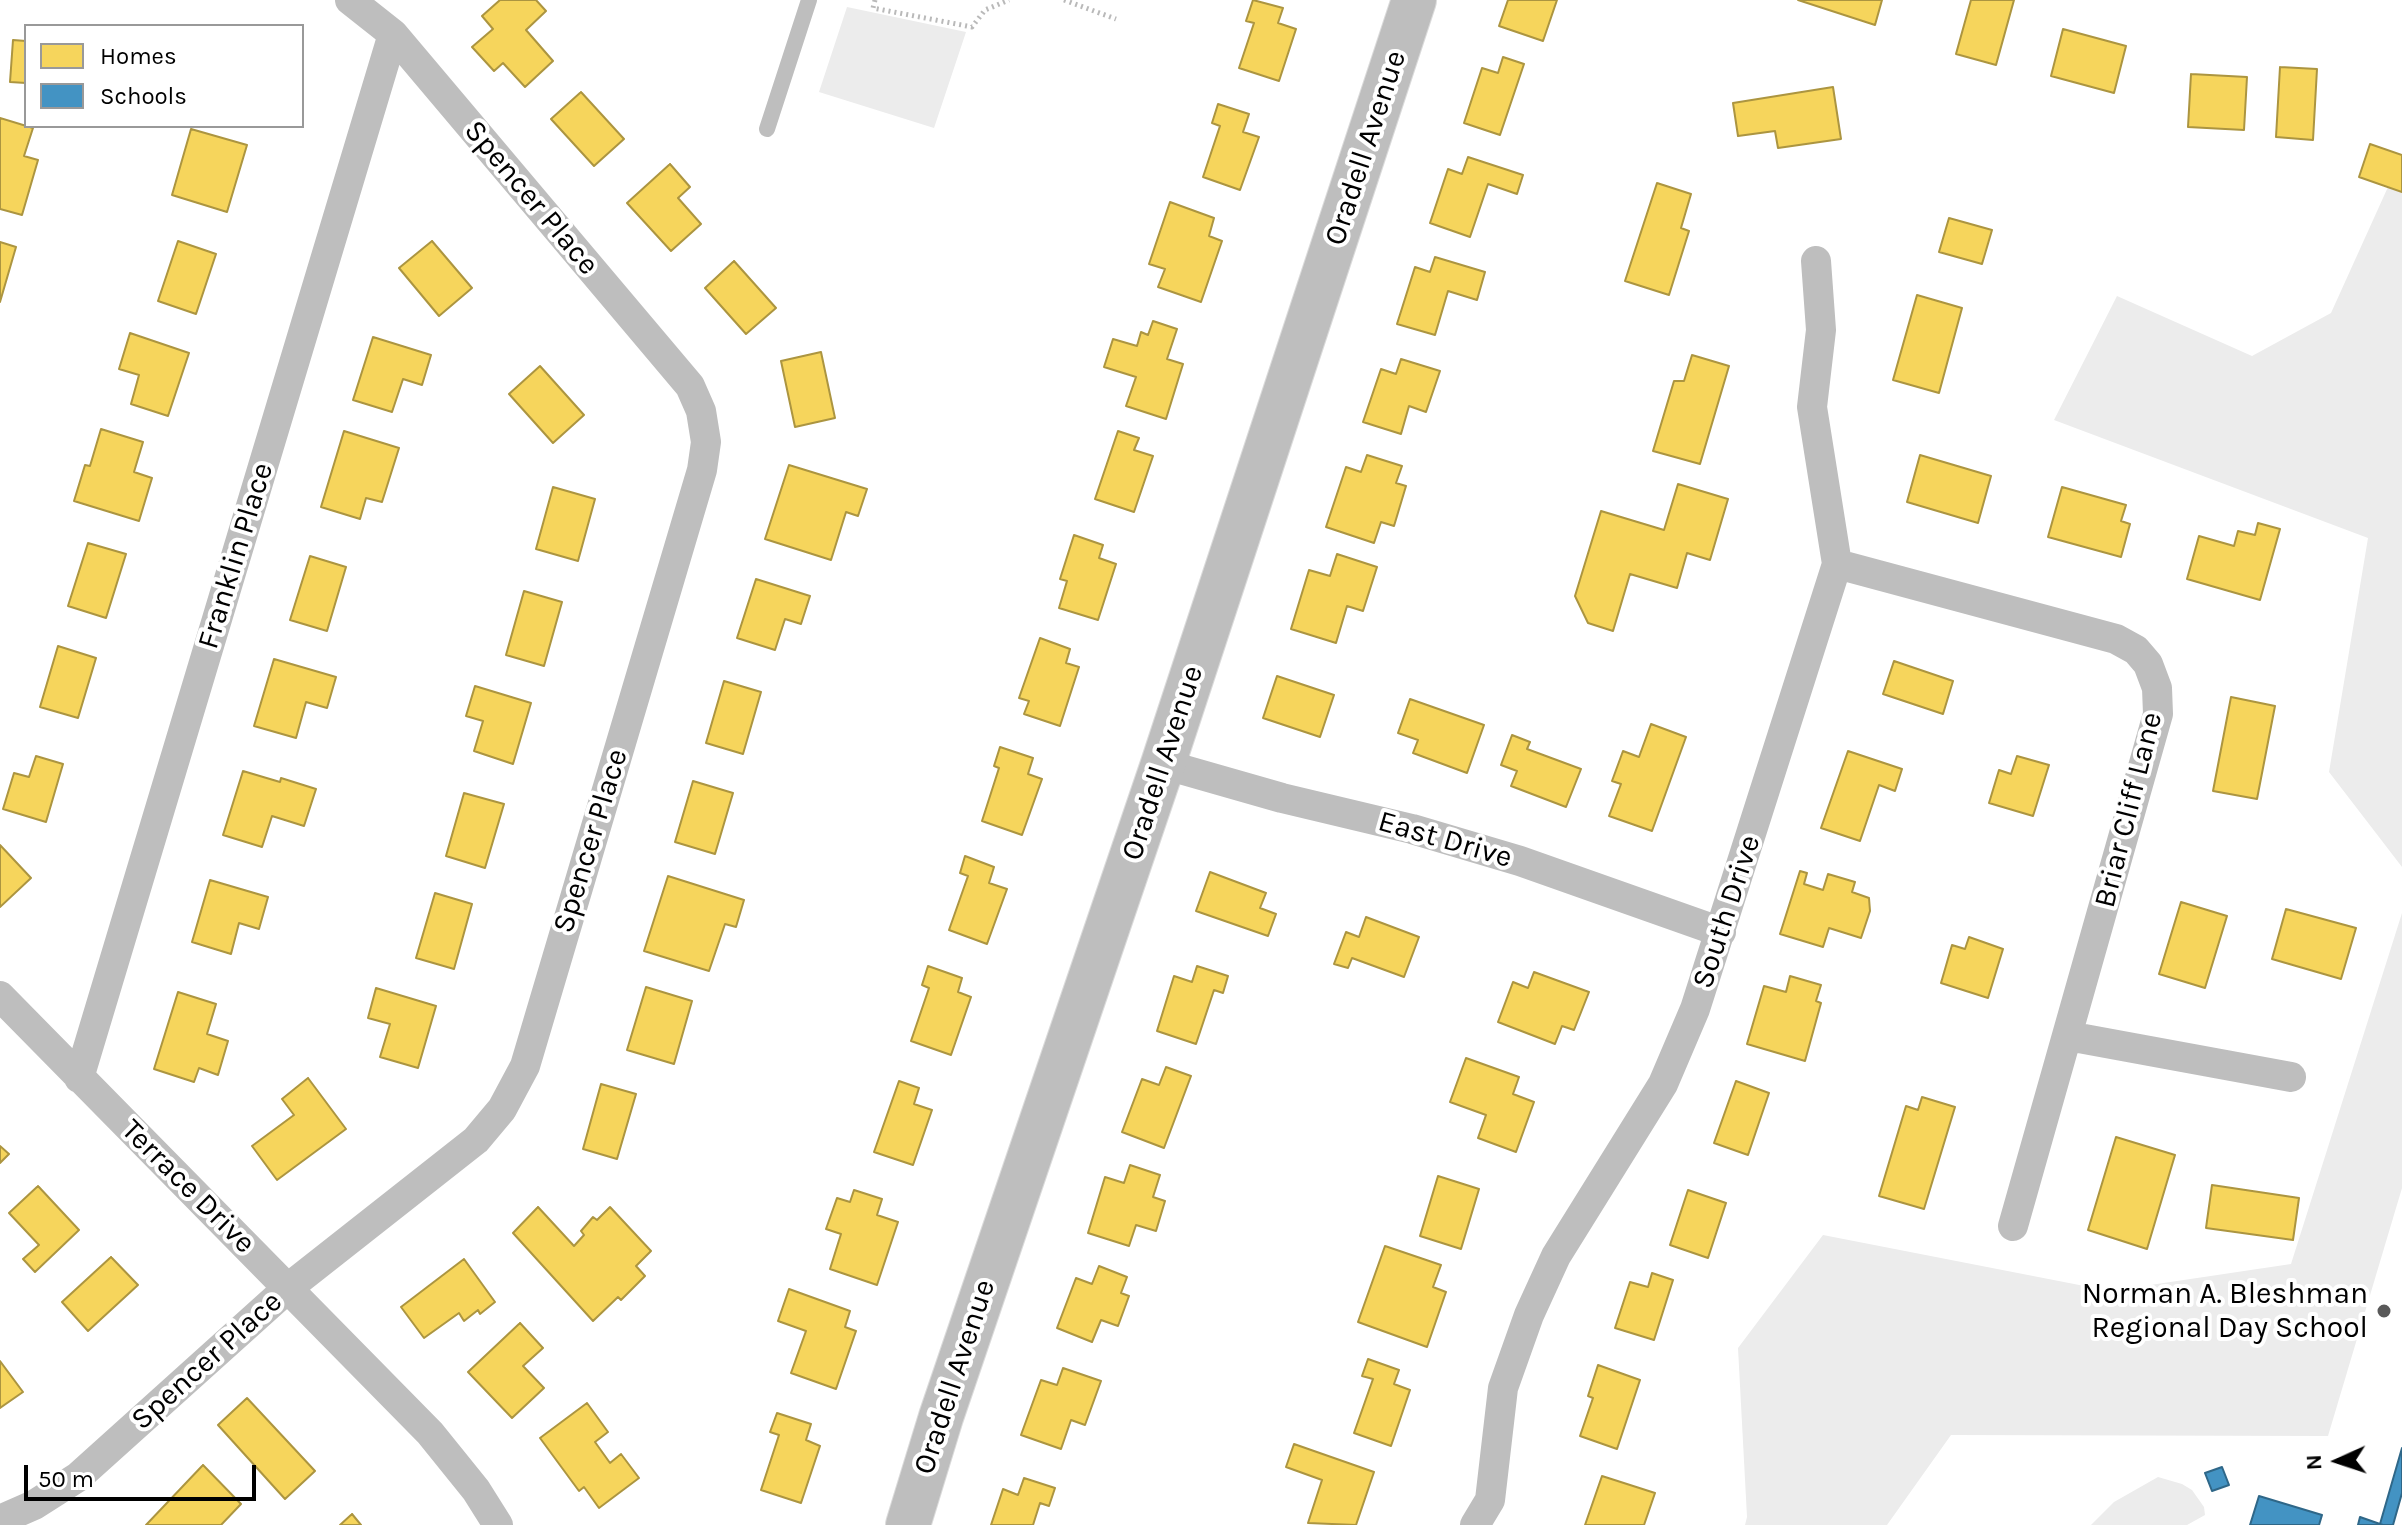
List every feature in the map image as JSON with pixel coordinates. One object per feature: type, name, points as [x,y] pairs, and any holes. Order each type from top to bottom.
[{"type":"main road","name":"Oradell Avenue","points":[[908,1525],[977,1309],[1163,764],[1414,0]]},
{"type":"street","name":"Spencer Place","points":[[0,1520],[34,1505],[78,1477],[288,1288],[476,1140],[502,1109],[525,1066],[702,470],[706,442],[701,411],[690,386],[393,34],[350,0]]},
{"type":"street","name":"Franklin Place","points":[[79,1078],[393,34]]},
{"type":"street","name":"South Drive","points":[[1475,1525],[1490,1500],[1503,1388],[1529,1315],[1556,1256],[1663,1084],[1695,1009],[1837,564],[1812,407],[1821,330],[1816,261]]},
{"type":"street","name":"Briar Cliff Lane","points":[[1837,564],[2116,639],[2136,650],[2148,664],[2157,688],[2158,714],[2013,1226]]},
{"type":"street","name":"East Drive","points":[[1163,764],[1282,798],[1412,829],[1520,861],[1721,932]]},
{"type":"street","name":"Terrace Drive","points":[[0,996],[430,1433],[476,1490],[498,1525]]},
{"type":"street","points":[[2068,1036],[2291,1077]]},
{"type":"lane","points":[[767,129],[809,0]]},
{"type":"path","points":[[875,0],[873,8],[972,27],[985,10],[1009,0]]},
{"type":"path","points":[[1064,0],[1116,19]]},
{"type":"shaded area","points":[[847,7],[966,32],[934,128],[819,92]]},
{"type":"shaded area","points":[[2402,156],[2402,867],[2329,772],[2368,538],[2054,420],[2117,296],[2252,356],[2331,313]]},
{"type":"shaded area","points":[[2402,913],[2402,1188],[2328,1436],[1951,1435],[1887,1525],[1745,1525],[1738,1348],[1823,1235],[2110,1291],[2291,1264]]},
{"type":"shaded area","points":[[2158,1477],[2192,1490],[2204,1507],[2205,1515],[2187,1525],[2091,1525],[2114,1502]]},
{"type":"building: Homes","points":[[500,0],[536,0],[546,11],[526,30],[553,61],[525,87],[503,63],[494,71],[472,47],[493,29],[482,16]]},
{"type":"building: Homes","points":[[1253,0],[1283,8],[1278,23],[1296,29],[1279,81],[1239,68],[1254,23],[1246,21]]},
{"type":"building: Homes","points":[[1508,0],[1557,0],[1543,41],[1499,26]]},
{"type":"building: Homes","points":[[1798,0],[1882,0],[1875,25]]},
{"type":"building: Homes","points":[[1971,0],[2014,0],[1996,65],[1956,54]]},
{"type":"building: Homes","points":[[2063,29],[2126,46],[2114,93],[2051,76]]},
{"type":"building: Homes","points":[[13,40],[24,41],[24,83],[10,82]]},
{"type":"building: Homes","points":[[1503,57],[1524,64],[1500,135],[1464,123],[1482,68],[1498,73]]},
{"type":"building: Homes","points":[[2280,67],[2317,69],[2313,140],[2276,137]]},
{"type":"building: Homes","points":[[2191,74],[2247,77],[2244,130],[2188,127]]},
{"type":"building: Homes","points":[[1833,87],[1841,139],[1778,148],[1775,131],[1738,136],[1733,103]]},
{"type":"building: Homes","points":[[581,92],[624,139],[594,166],[551,119]]},
{"type":"building: Homes","points":[[1218,104],[1249,114],[1243,132],[1259,137],[1240,190],[1203,177],[1220,126],[1212,123]]},
{"type":"building: Homes","points":[[0,118],[24,125],[24,128],[33,128],[24,156],[38,160],[22,215],[0,209]]},
{"type":"building: Homes","points":[[191,129],[247,145],[227,212],[172,195]]},
{"type":"building: Homes","points":[[2370,144],[2402,155],[2402,192],[2359,177]]},
{"type":"building: Homes","points":[[1468,157],[1523,175],[1517,194],[1488,184],[1470,237],[1430,223],[1448,169],[1462,174]]},
{"type":"building: Homes","points":[[670,164],[690,187],[678,198],[701,224],[671,251],[627,203]]},
{"type":"building: Homes","points":[[1657,183],[1691,194],[1681,228],[1689,231],[1669,295],[1625,281]]},
{"type":"building: Homes","points":[[1170,202],[1214,218],[1209,236],[1222,241],[1201,302],[1158,287],[1165,269],[1149,264]]},
{"type":"building: Homes","points":[[1949,218],[1992,230],[1982,264],[1939,252]]},
{"type":"building: Homes","points":[[178,241],[216,254],[196,314],[158,301]]},
{"type":"building: Homes","points":[[432,241],[472,288],[439,316],[399,268]]},
{"type":"building: Homes","points":[[0,242],[16,247],[0,302]]},
{"type":"building: Homes","points":[[1435,257],[1485,272],[1477,300],[1448,291],[1435,335],[1397,324],[1415,267],[1430,272]]},
{"type":"building: Homes","points":[[734,261],[776,308],[746,334],[705,288]]},
{"type":"building: Homes","points":[[1917,295],[1962,308],[1939,393],[1893,380]]},
{"type":"building: Homes","points":[[1153,321],[1177,329],[1167,359],[1183,364],[1166,419],[1126,406],[1136,377],[1104,367],[1113,339],[1137,346],[1141,332],[1148,335]]},
{"type":"building: Homes","points":[[130,333],[189,353],[168,416],[131,404],[139,375],[119,369]]},
{"type":"building: Homes","points":[[373,337],[431,355],[422,385],[403,379],[392,412],[353,400]]},
{"type":"building: Homes","points":[[821,352],[835,418],[795,427],[781,361]]},
{"type":"building: Homes","points":[[1692,355],[1729,366],[1700,464],[1653,451],[1674,381],[1684,381]]},
{"type":"building: Homes","points":[[1401,359],[1440,371],[1426,412],[1409,406],[1401,434],[1363,422],[1381,369],[1396,374]]},
{"type":"building: Homes","points":[[540,366],[584,415],[553,443],[509,394]]},
{"type":"building: Homes","points":[[101,429],[143,442],[134,472],[152,478],[139,521],[74,501],[85,465],[90,466]]},
{"type":"building: Homes","points":[[344,431],[399,448],[382,502],[366,498],[360,519],[321,507]]},
{"type":"building: Homes","points":[[1118,431],[1139,438],[1134,450],[1153,456],[1134,512],[1095,499]]},
{"type":"building: Homes","points":[[1367,455],[1402,466],[1396,483],[1406,486],[1394,526],[1381,522],[1374,543],[1326,527],[1346,467],[1361,472]]},
{"type":"building: Homes","points":[[1920,455],[1991,476],[1978,523],[1907,502]]},
{"type":"building: Homes","points":[[789,465],[867,489],[858,516],[846,512],[831,560],[765,539]]},
{"type":"building: Homes","points":[[1678,484],[1728,499],[1710,560],[1687,553],[1677,588],[1630,574],[1613,631],[1588,623],[1575,596],[1601,511],[1664,530]]},
{"type":"building: Homes","points":[[553,487],[595,499],[578,561],[536,549]]},
{"type":"building: Homes","points":[[2062,487],[2126,505],[2121,521],[2130,524],[2121,557],[2048,537]]},
{"type":"building: Homes","points":[[2258,523],[2280,529],[2260,600],[2187,579],[2199,536],[2234,546],[2238,531],[2255,535]]},
{"type":"building: Homes","points":[[1074,535],[1103,545],[1099,558],[1116,564],[1098,620],[1059,608],[1067,581],[1060,579]]},
{"type":"building: Homes","points":[[88,543],[126,554],[106,618],[68,606]]},
{"type":"building: Homes","points":[[1337,554],[1377,567],[1363,611],[1347,606],[1336,643],[1291,629],[1309,570],[1330,576]]},
{"type":"building: Homes","points":[[310,556],[346,567],[327,631],[290,620]]},
{"type":"building: Homes","points":[[756,579],[810,596],[801,624],[785,619],[775,650],[737,638]]},
{"type":"building: Homes","points":[[524,591],[562,602],[544,666],[506,655]]},
{"type":"building: Homes","points":[[1040,638],[1070,649],[1066,663],[1079,667],[1060,726],[1024,714],[1029,701],[1019,698]]},
{"type":"building: Homes","points":[[58,646],[96,658],[78,718],[40,707]]},
{"type":"building: Homes","points":[[274,659],[336,677],[327,708],[306,702],[296,738],[254,726]]},
{"type":"building: Homes","points":[[1894,661],[1953,681],[1943,714],[1883,694]]},
{"type":"building: Homes","points":[[1277,676],[1334,695],[1320,737],[1263,718]]},
{"type":"building: Homes","points":[[724,681],[761,692],[743,754],[706,743]]},
{"type":"building: Homes","points":[[475,686],[531,703],[513,764],[474,751],[483,721],[466,716]]},
{"type":"building: Homes","points":[[2231,697],[2275,706],[2257,799],[2213,791]]},
{"type":"building: Homes","points":[[1410,699],[1484,725],[1467,773],[1413,753],[1418,740],[1398,733]]},
{"type":"building: Homes","points":[[1651,724],[1686,737],[1652,831],[1609,816],[1621,784],[1612,781],[1623,751],[1639,757]]},
{"type":"building: Homes","points":[[1512,735],[1530,742],[1527,749],[1581,769],[1566,807],[1511,786],[1517,771],[1501,765]]},
{"type":"building: Homes","points":[[1000,747],[1033,758],[1028,774],[1042,779],[1022,835],[982,821],[999,768],[994,766]]},
{"type":"building: Homes","points":[[1848,751],[1902,769],[1895,791],[1879,785],[1860,841],[1821,828]]},
{"type":"building: Homes","points":[[36,756],[63,764],[46,822],[3,809],[14,773],[29,777]]},
{"type":"building: Homes","points":[[2017,756],[2049,765],[2033,816],[1989,803],[1999,770],[2011,774]]},
{"type":"building: Homes","points":[[243,771],[316,789],[304,826],[272,816],[262,847],[223,835]]},
{"type":"building: Homes","points":[[693,781],[733,793],[715,854],[675,842]]},
{"type":"building: Homes","points":[[464,793],[504,804],[485,868],[446,856]]},
{"type":"building: Homes","points":[[0,845],[31,878],[0,907]]},
{"type":"building: Homes","points":[[965,856],[994,867],[989,883],[1007,889],[987,944],[949,930],[968,876],[960,873]]},
{"type":"building: Homes","points":[[1800,871],[1807,873],[1804,884],[1823,890],[1828,874],[1855,882],[1852,892],[1869,898],[1870,911],[1861,938],[1829,928],[1823,947],[1780,934]]},
{"type":"building: Homes","points":[[1210,872],[1266,893],[1260,908],[1276,914],[1268,936],[1196,911]]},
{"type":"building: Homes","points":[[668,876],[744,900],[736,927],[725,924],[709,971],[644,951]]},
{"type":"building: Homes","points":[[210,880],[268,897],[259,929],[239,923],[231,954],[192,942]]},
{"type":"building: Homes","points":[[435,893],[472,904],[454,969],[416,958]]},
{"type":"building: Homes","points":[[2181,902],[2227,916],[2205,988],[2159,974]]},
{"type":"building: Homes","points":[[2286,909],[2356,928],[2341,979],[2272,959]]},
{"type":"building: Homes","points":[[1366,917],[1419,937],[1404,977],[1352,958],[1348,968],[1334,964],[1346,932],[1359,937]]},
{"type":"building: Homes","points":[[1969,937],[2003,949],[1988,998],[1941,983],[1952,945],[1965,949]]},
{"type":"building: Homes","points":[[928,966],[962,978],[958,992],[971,997],[951,1055],[911,1041],[929,988],[922,985]]},
{"type":"building: Homes","points":[[1197,966],[1228,976],[1223,993],[1214,990],[1196,1044],[1157,1031],[1174,976],[1192,982]]},
{"type":"building: Homes","points":[[1534,972],[1589,992],[1574,1030],[1562,1026],[1555,1044],[1498,1022],[1513,982],[1528,988]]},
{"type":"building: Homes","points":[[1790,976],[1821,985],[1816,1001],[1821,1003],[1805,1061],[1747,1044],[1764,986],[1786,992]]},
{"type":"building: Homes","points":[[646,987],[692,1001],[674,1064],[627,1050]]},
{"type":"building: Homes","points":[[376,988],[436,1006],[418,1068],[380,1057],[390,1024],[368,1018]]},
{"type":"building: Homes","points":[[178,992],[216,1004],[207,1034],[228,1041],[218,1075],[199,1068],[194,1082],[154,1069]]},
{"type":"building: Homes","points":[[1466,1058],[1519,1077],[1513,1094],[1534,1102],[1516,1152],[1478,1138],[1486,1115],[1450,1102]]},
{"type":"building: Homes","points":[[1166,1067],[1191,1076],[1164,1148],[1122,1132],[1142,1079],[1159,1085]]},
{"type":"building: Homes","points":[[308,1078],[346,1129],[277,1180],[252,1146],[294,1115],[282,1099]]},
{"type":"building: Homes","points":[[899,1081],[919,1088],[914,1104],[932,1110],[913,1165],[874,1152]]},
{"type":"building: Homes","points":[[1736,1081],[1769,1093],[1748,1155],[1714,1143]]},
{"type":"building: Homes","points":[[601,1084],[636,1094],[617,1159],[583,1149]]},
{"type":"building: Homes","points":[[1922,1097],[1955,1107],[1924,1209],[1879,1196],[1906,1106],[1918,1110]]},
{"type":"building: Homes","points":[[2116,1137],[2175,1155],[2147,1249],[2088,1230]]},
{"type":"building: Homes","points":[[0,1146],[9,1154],[0,1163]]},
{"type":"building: Homes","points":[[1130,1165],[1160,1175],[1153,1197],[1165,1201],[1156,1231],[1136,1225],[1129,1246],[1088,1233],[1105,1177],[1124,1183]]},
{"type":"building: Homes","points":[[1438,1176],[1479,1189],[1461,1249],[1420,1236]]},
{"type":"building: Homes","points":[[2212,1185],[2299,1198],[2293,1240],[2206,1228]]},
{"type":"building: Homes","points":[[38,1186],[79,1230],[35,1272],[23,1259],[39,1245],[9,1213]]},
{"type":"building: Homes","points":[[854,1190],[882,1199],[877,1215],[898,1222],[877,1285],[830,1269],[841,1234],[826,1229],[837,1198],[850,1202]]},
{"type":"building: Homes","points":[[1688,1190],[1726,1203],[1708,1258],[1670,1245]]},
{"type":"building: Homes","points":[[538,1207],[574,1246],[593,1217],[597,1220],[610,1207],[651,1251],[636,1266],[645,1276],[621,1300],[618,1297],[593,1321],[513,1233]]},
{"type":"building: Homes","points":[[1385,1246],[1441,1265],[1433,1287],[1446,1292],[1427,1347],[1358,1322]]},
{"type":"building: Homes","points":[[111,1257],[138,1285],[88,1331],[62,1302]]},
{"type":"building: Homes","points":[[464,1259],[495,1302],[464,1321],[459,1313],[424,1338],[401,1307]]},
{"type":"building: Homes","points":[[1099,1266],[1127,1277],[1121,1293],[1129,1296],[1118,1326],[1101,1320],[1092,1342],[1057,1328],[1076,1278],[1092,1284]]},
{"type":"building: Homes","points":[[1652,1273],[1673,1280],[1654,1340],[1615,1328],[1630,1282],[1648,1287]]},
{"type":"building: Homes","points":[[789,1289],[850,1311],[845,1327],[856,1331],[836,1389],[791,1373],[806,1331],[778,1321]]},
{"type":"building: Homes","points":[[520,1323],[543,1348],[523,1366],[544,1388],[512,1418],[468,1372]]},
{"type":"building: Homes","points":[[1368,1359],[1399,1370],[1394,1384],[1410,1390],[1391,1446],[1354,1433],[1373,1379],[1362,1376]]},
{"type":"building: Homes","points":[[0,1361],[23,1392],[0,1408]]},
{"type":"building: Homes","points":[[1598,1365],[1640,1380],[1617,1449],[1580,1436],[1593,1398],[1588,1396]]},
{"type":"building: Homes","points":[[1063,1368],[1101,1381],[1085,1425],[1071,1420],[1061,1449],[1021,1435],[1041,1380],[1057,1385]]},
{"type":"building: Homes","points":[[247,1398],[315,1471],[285,1499],[218,1425]]},
{"type":"building: Homes","points":[[587,1403],[608,1432],[595,1442],[610,1463],[621,1454],[639,1478],[599,1508],[584,1487],[579,1491],[540,1438]]},
{"type":"building: Homes","points":[[777,1413],[811,1424],[806,1440],[820,1446],[801,1503],[761,1490],[779,1435],[770,1432]]},
{"type":"building: Homes","points":[[1294,1444],[1374,1472],[1356,1525],[1308,1523],[1322,1480],[1286,1467]]},
{"type":"building: Homes","points":[[203,1465],[241,1504],[221,1525],[146,1525]]},
{"type":"building: Homes","points":[[1602,1476],[1655,1493],[1644,1525],[1585,1525]]},
{"type":"building: Homes","points":[[1024,1478],[1055,1488],[1049,1506],[1040,1503],[1033,1525],[991,1525],[1003,1489],[1018,1495]]},
{"type":"building: Homes","points":[[352,1514],[361,1525],[340,1525]]},
{"type":"building: Schools","points":[[2402,1448],[2402,1493],[2393,1525],[2383,1525],[2380,1524]]},
{"type":"building: Schools","points":[[2222,1467],[2229,1485],[2212,1491],[2205,1473]]},
{"type":"building: Schools","points":[[2259,1496],[2322,1515],[2319,1525],[2250,1525]]},
{"type":"building: Schools","points":[[2360,1517],[2380,1524],[2383,1525],[2358,1525]]},
{"type":"place","name":"Norman A. Bleshman Regional Day School","points":[[2384,1311]]}]
